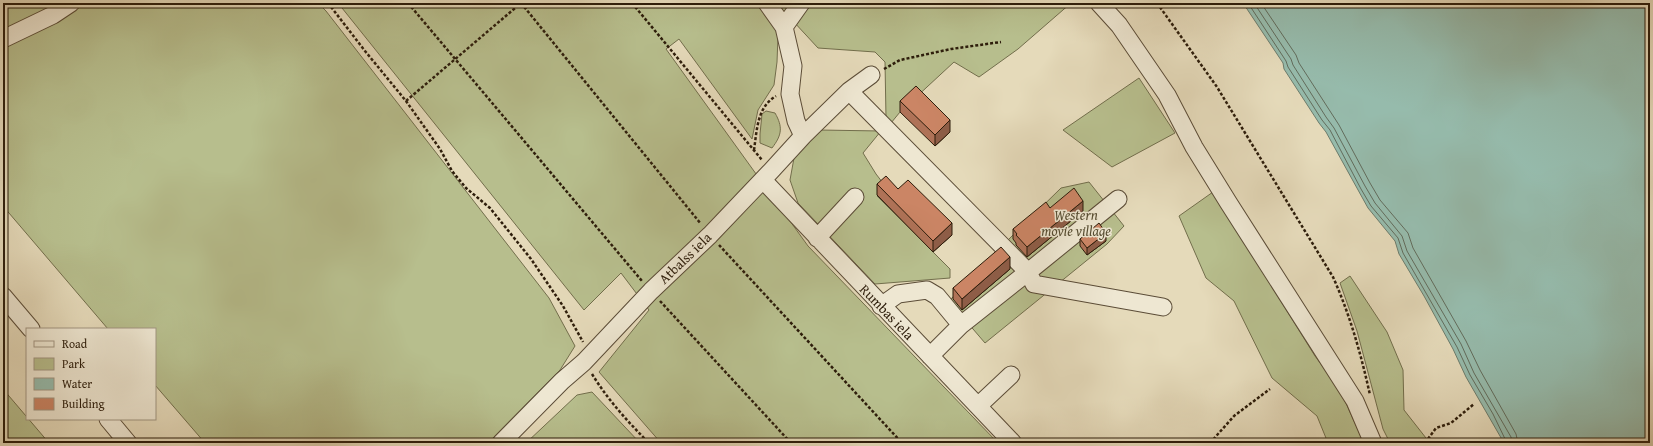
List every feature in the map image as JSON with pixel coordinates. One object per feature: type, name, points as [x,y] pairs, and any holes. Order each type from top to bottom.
[{"type":"street","points":[[3,39],[53,15],[71,3]]},
{"type":"street","points":[[767,3],[784,27],[793,66],[790,94],[796,121],[803,136]]},
{"type":"street","points":[[784,27],[801,3]]},
{"type":"street","points":[[1099,3],[1119,25],[1167,95],[1194,147],[1220,190],[1355,401],[1373,443]]},
{"type":"street","name":"Atbalss iela","points":[[501,443],[562,381],[584,362],[651,291],[710,235],[803,136],[849,91],[871,75]]},
{"type":"street","points":[[849,91],[1028,272],[1034,284],[1163,307]]},
{"type":"street","name":"Rumbas iela","points":[[767,176],[817,238],[1013,443]]},
{"type":"street","points":[[817,238],[855,197]]},
{"type":"street","points":[[930,356],[961,325],[1118,199]]},
{"type":"street","points":[[881,306],[898,294],[927,290],[937,296],[961,325]]},
{"type":"street","points":[[3,296],[30,328]]},
{"type":"street","points":[[978,406],[1011,375]]},
{"type":"street","points":[[109,420],[128,443]]},
{"type":"path","points":[[328,3],[364,51],[406,101],[440,149],[452,171],[466,188],[490,208],[531,259],[563,306],[584,344],[584,362],[604,393],[630,424],[649,443]]},
{"type":"path","points":[[408,3],[651,291],[792,443]]},
{"type":"path","points":[[406,101],[521,3],[710,235],[902,443]]},
{"type":"path","points":[[632,3],[754,150],[767,176]]},
{"type":"path","points":[[1158,3],[1217,87],[1333,277],[1355,332],[1371,400]]},
{"type":"path","points":[[871,75],[900,60],[951,49],[1001,42]]},
{"type":"path","points":[[754,150],[759,116],[762,108],[774,96],[790,94]]},
{"type":"path","points":[[1210,443],[1234,416],[1270,389]]},
{"type":"path","points":[[1425,443],[1436,428],[1450,422],[1474,404]]},
{"type":"green space","points":[[3,3],[318,3],[326,11],[549,298],[575,346],[560,370],[488,443],[205,443],[156,386],[156,328],[107,328],[3,206]]},
{"type":"green space","points":[[338,3],[1071,3],[1018,49],[979,77],[954,62],[900,112],[891,123],[886,118],[885,62],[875,52],[818,48],[793,21],[778,36],[774,85],[758,110],[752,139],[679,39],[666,49],[808,246],[998,443],[661,443],[599,372],[649,310],[621,273],[584,310]]},
{"type":"green space","points":[[1139,78],[1175,133],[1112,167],[1063,130]]},
{"type":"green space","points":[[766,111],[775,113],[780,127],[778,139],[772,148],[760,143],[762,114]]},
{"type":"green space","points":[[819,130],[881,131],[863,153],[886,187],[877,196],[950,269],[950,278],[875,284],[798,203],[790,180],[794,158]]},
{"type":"green space","name":"Western movie village","points":[[1089,182],[1124,226],[1107,244],[985,343],[949,301],[1061,188]]},
{"type":"green space","points":[[1213,192],[1315,356],[1340,390],[1364,443],[1328,443],[1317,416],[1272,378],[1234,301],[1206,278],[1179,216]]},
{"type":"green space","points":[[1350,276],[1387,332],[1403,370],[1404,410],[1426,438],[1423,443],[1390,443],[1383,429],[1357,331],[1340,283]]},
{"type":"green space","points":[[3,389],[26,416],[26,420],[29,420],[49,443],[3,443]]},
{"type":"green space","points":[[592,392],[640,443],[526,443],[577,395]]},
{"type":"water","points":[[1243,3],[1650,3],[1650,443],[1504,443],[1466,377],[1453,349],[1424,296],[1399,254],[1395,241],[1368,208],[1326,132],[1284,69],[1283,63]]},
{"type":"building","points":[[916,86],[950,120],[935,135],[900,101]]},
{"type":"building","points":[[886,176],[898,189],[908,180],[952,223],[933,241],[877,184]]},
{"type":"building","points":[[1074,188],[1083,201],[1027,247],[1016,235],[1017,234],[1013,229],[1046,202],[1050,208]]},
{"type":"building","points":[[1099,223],[1106,233],[1087,248],[1080,239]]},
{"type":"building","points":[[1001,247],[1010,257],[962,299],[953,288]]}]
